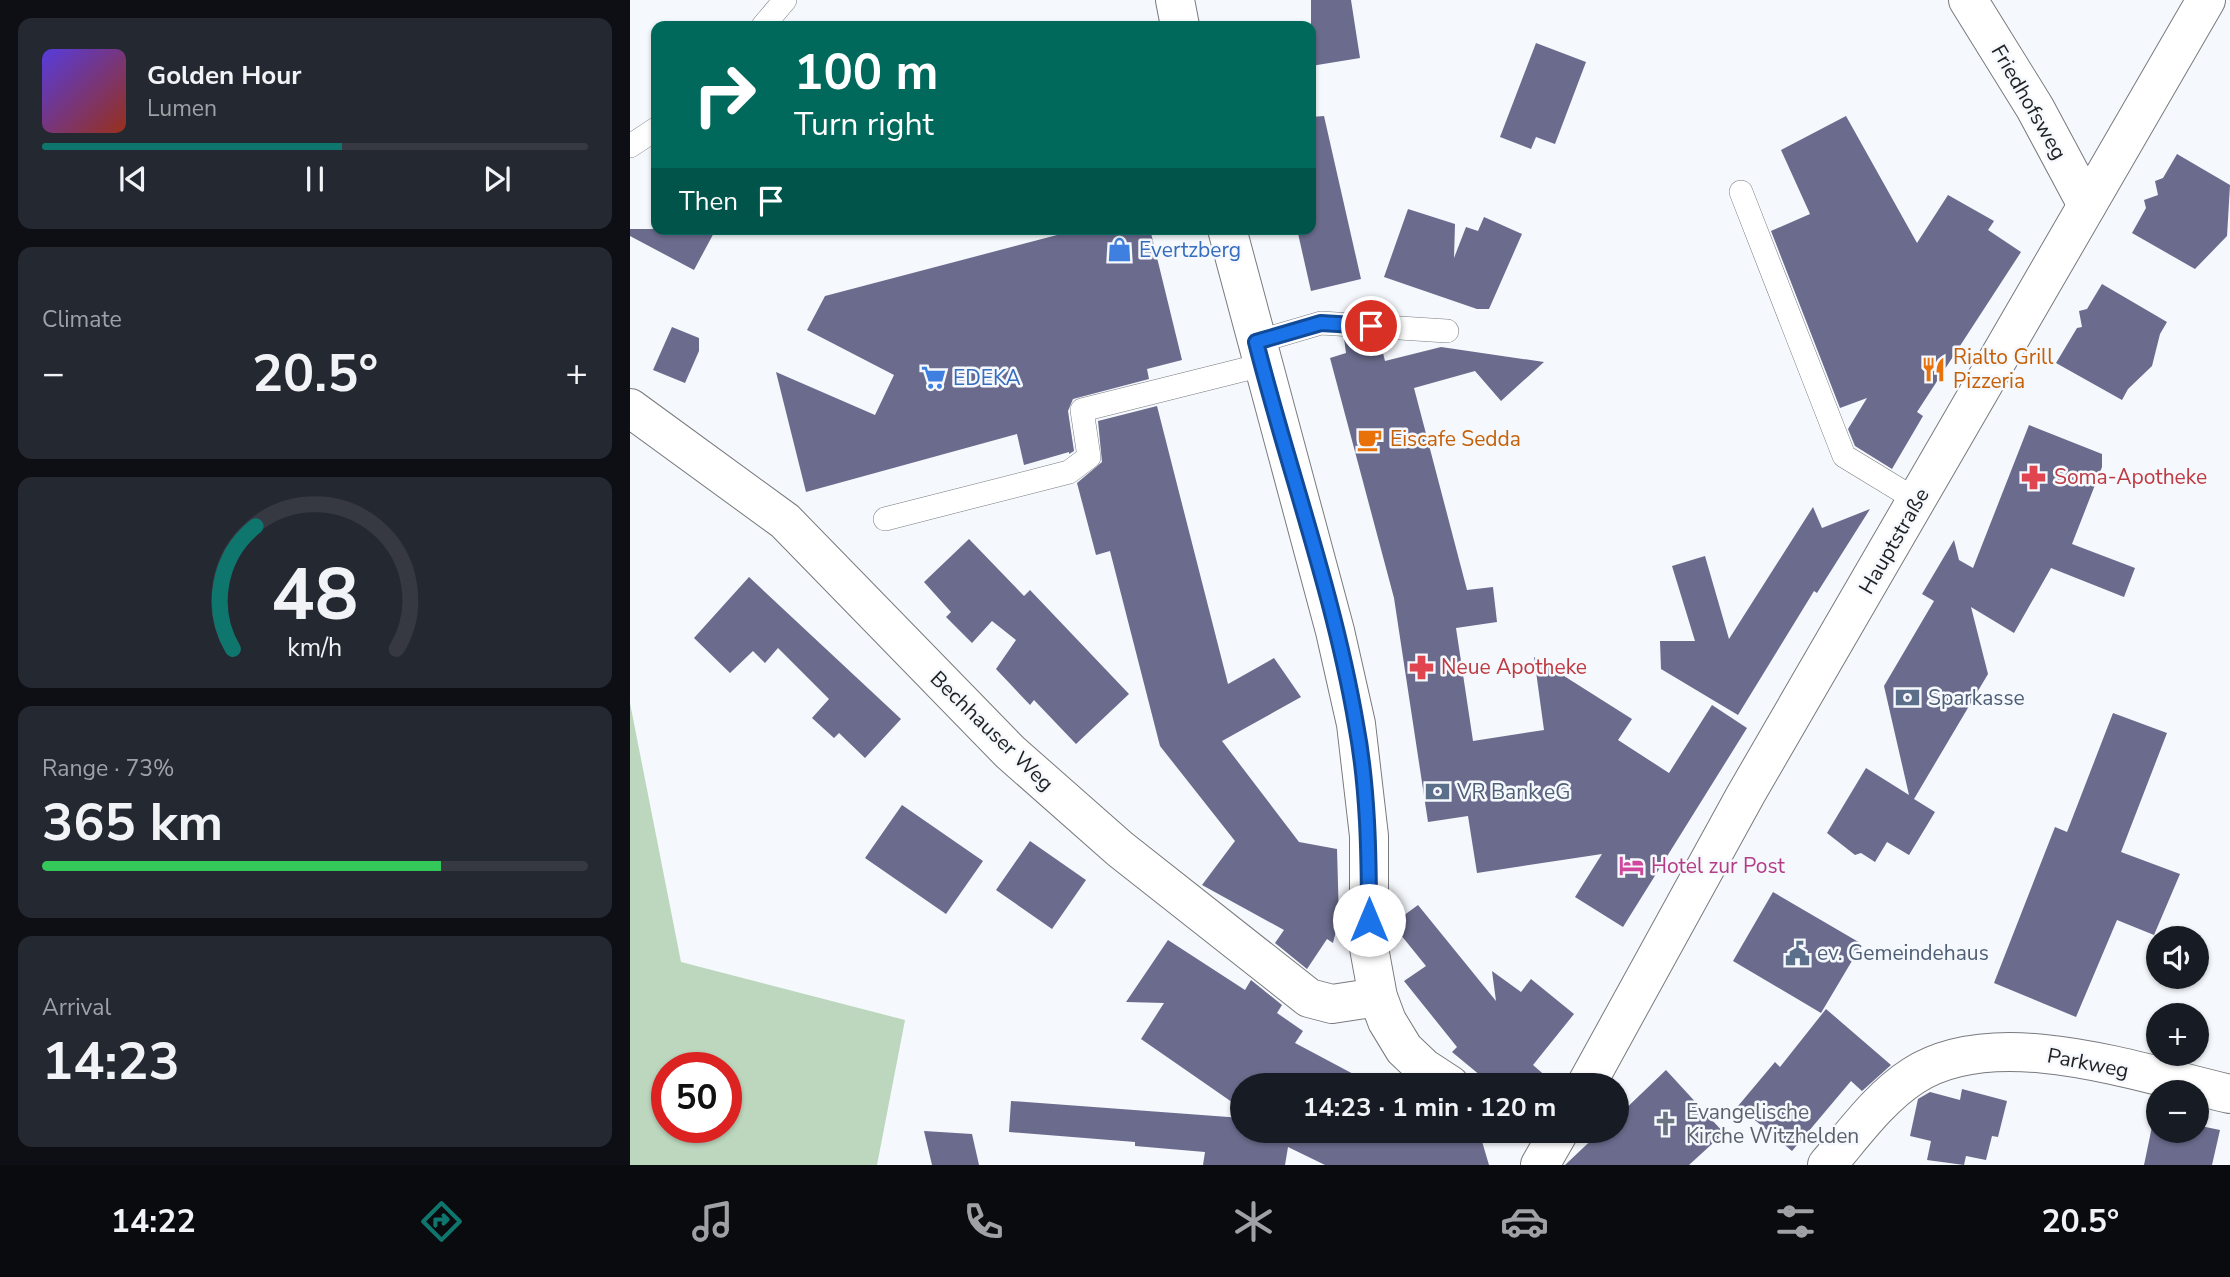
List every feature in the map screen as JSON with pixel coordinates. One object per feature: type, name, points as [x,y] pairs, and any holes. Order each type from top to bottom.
[{"type":"main road","points":[[1175,0],[1179,21]]},
{"type":"main road","name":"Friedhofsweg","points":[[1968,0],[2035,108],[2087,205]]},
{"type":"main road","name":"Hauptstraße","points":[[1593,1073],[1746,794],[2207,0]]},
{"type":"main road","points":[[1229,235],[1335,631],[1356,724],[1369,836],[1369,948],[1378,997],[1387,1021],[1404,1049],[1432,1073]]},
{"type":"main road","name":"Bechhauser Weg","points":[[630,408],[785,522],[1010,752],[1178,896],[1309,998],[1332,1004],[1378,997]]},
{"type":"main road","name":"Parkweg","points":[[1827,1165],[1881,1104],[1911,1077],[1944,1059],[1987,1051],[2053,1054],[2230,1094]]},
{"type":"lane","points":[[767,21],[785,0]]},
{"type":"lane","points":[[630,146],[651,132]]},
{"type":"lane","points":[[1741,192],[1844,456],[1918,500]]},
{"type":"lane","points":[[885,519],[1069,472],[1089,457],[1082,410],[1259,354],[1321,323],[1447,331]]},
{"type":"green space","points":[[630,703],[681,962],[905,1020],[877,1165],[630,1165]]},
{"type":"building","points":[[1311,0],[1351,0],[1360,58],[1316,65],[1316,21],[1311,21]]},
{"type":"building","points":[[1536,43],[1586,62],[1555,144],[1536,137],[1531,149],[1500,137]]},
{"type":"building","points":[[1324,116],[1361,279],[1311,291],[1298,235],[1316,235],[1316,117]]},
{"type":"building","points":[[1846,116],[1917,243],[1948,195],[1994,221],[1988,230],[2021,252],[1917,412],[1923,416],[1892,469],[1855,446],[1848,429],[1867,398],[1840,408],[1771,231],[1810,214],[1781,150]]},
{"type":"building","points":[[2177,154],[2230,185],[2227,236],[2195,269],[2132,233],[2146,208],[2144,200],[2158,195],[2155,181],[2163,178]]},
{"type":"building","points":[[1408,209],[1455,224],[1454,258],[1466,227],[1478,231],[1484,217],[1522,234],[1489,309],[1477,309],[1384,277]]},
{"type":"building","points":[[630,229],[651,229],[651,235],[713,235],[694,270],[630,236]]},
{"type":"building","points":[[1057,235],[1151,235],[1182,360],[1147,369],[1149,379],[1073,399],[1068,411],[1074,451],[1069,454],[1024,465],[1017,434],[806,492],[776,372],[875,415],[894,375],[807,330],[825,296]]},
{"type":"building","points":[[2102,284],[2167,322],[2160,334],[2152,366],[2128,389],[2122,400],[2056,363],[2077,328],[2082,327],[2079,311],[2087,309]]},
{"type":"building","points":[[672,327],[699,338],[699,351],[685,383],[653,370]]},
{"type":"building","points":[[1344,338],[1380,341],[1385,361],[1441,347],[1544,362],[1501,401],[1475,371],[1414,388],[1467,590],[1493,587],[1497,622],[1456,628],[1473,741],[1544,730],[1534,657],[1632,719],[1618,740],[1669,773],[1712,705],[1747,728],[1623,927],[1575,897],[1602,854],[1477,873],[1468,816],[1428,822],[1394,598],[1330,358],[1346,353]]},
{"type":"building","points":[[1157,406],[1228,684],[1274,658],[1301,697],[1222,741],[1299,842],[1337,849],[1339,919],[1333,943],[1327,939],[1307,969],[1275,943],[1284,930],[1202,885],[1235,841],[1160,746],[1110,551],[1096,555],[1077,483],[1102,462],[1098,421]]},
{"type":"building","points":[[2029,425],[2102,454],[2102,467],[2072,544],[2135,568],[2124,597],[2051,568],[2014,633],[1971,607],[1988,674],[1914,799],[1935,812],[1909,855],[1887,842],[1875,862],[1861,853],[1855,855],[1827,833],[1866,768],[1909,795],[1884,686],[1934,601],[1922,594],[1954,540],[1959,560],[1973,568]]},
{"type":"building","points":[[1813,507],[1822,528],[1870,509],[1817,593],[1814,591],[1738,715],[1661,669],[1660,641],[1695,641],[1672,566],[1705,556],[1729,639]]},
{"type":"building","points":[[969,539],[1024,596],[1030,590],[1129,694],[1076,744],[1034,700],[1030,705],[996,669],[1016,640],[992,621],[972,643],[946,617],[951,612],[924,582]]},
{"type":"building","points":[[749,577],[901,719],[865,758],[839,733],[834,738],[812,718],[829,699],[778,648],[765,663],[753,651],[730,673],[694,638]]},
{"type":"building","points":[[2113,713],[2167,733],[2121,852],[2180,874],[2158,926],[2146,926],[2146,932],[2117,920],[2076,1017],[1994,983],[2055,827],[2067,832]]},
{"type":"building","points":[[902,805],[983,861],[946,914],[865,858]]},
{"type":"building","points":[[1030,841],[1086,880],[1052,929],[996,890]]},
{"type":"building","name":"ev. Gemeindehaus","points":[[1773,892],[1862,944],[1821,1013],[1733,961]]},
{"type":"building","points":[[1418,905],[1496,1001],[1492,971],[1521,992],[1531,979],[1574,1014],[1533,1065],[1542,1073],[1477,1073],[1452,1052],[1457,1047],[1404,981],[1426,966],[1392,924]]},
{"type":"building","points":[[1168,940],[1245,990],[1251,980],[1282,1005],[1277,1013],[1303,1031],[1295,1043],[1351,1073],[1230,1073],[1230,1101],[1141,1039],[1164,1003],[1126,1002]]},
{"type":"building","points":[[1826,1009],[1891,1065],[1862,1091],[1851,1081],[1792,1151],[1738,1106],[1775,1062],[1780,1067]]},
{"type":"building","name":"Evangelische Kirche Witzhelden","points":[[1666,1070],[1724,1133],[1689,1165],[1565,1165],[1588,1143],[1629,1143],[1629,1105]]},
{"type":"building","points":[[1962,1089],[2007,1101],[1998,1137],[1992,1136],[1986,1160],[1966,1156],[1964,1165],[1927,1160],[1931,1141],[1910,1136],[1918,1099],[1930,1092],[1960,1100]]},
{"type":"building","points":[[1011,1101],[1230,1117],[1230,1143],[1482,1143],[1489,1165],[1325,1165],[1288,1147],[1285,1165],[1203,1165],[1205,1152],[1135,1146],[1135,1142],[1009,1132]]},
{"type":"building","points":[[2209,1128],[2220,1130],[2212,1165],[2144,1165],[2149,1143],[2209,1143]]},
{"type":"building","points":[[924,1131],[972,1134],[979,1165],[932,1165]]},
{"type":"place","name":"Evertzberg","points":[[1119,250]]},
{"type":"place","name":"Rialto Grill Pizzeria","points":[[1933,369]]},
{"type":"place","name":"EDEKA","points":[[933,378]]},
{"type":"place","name":"Eiscafe Sedda","points":[[1370,439]]},
{"type":"place","name":"Soma-Apotheke","points":[[2034,477]]},
{"type":"place","name":"Neue Apotheke","points":[[1421,667]]},
{"type":"place","name":"Sparkasse","points":[[1908,698]]},
{"type":"place","name":"VR Bank eG","points":[[1437,792]]},
{"type":"place","name":"Hotel zur Post","points":[[1631,866]]},
{"type":"place","name":"ev. Gemeindehaus","points":[[1797,953]]},
{"type":"place","name":"Evangelische Kirche Witzhelden","points":[[1666,1124]]},
{"type":"route","points":[[1369,920],[1369,836],[1356,724],[1335,631],[1256,342],[1321,323],[1371,326]]}]
